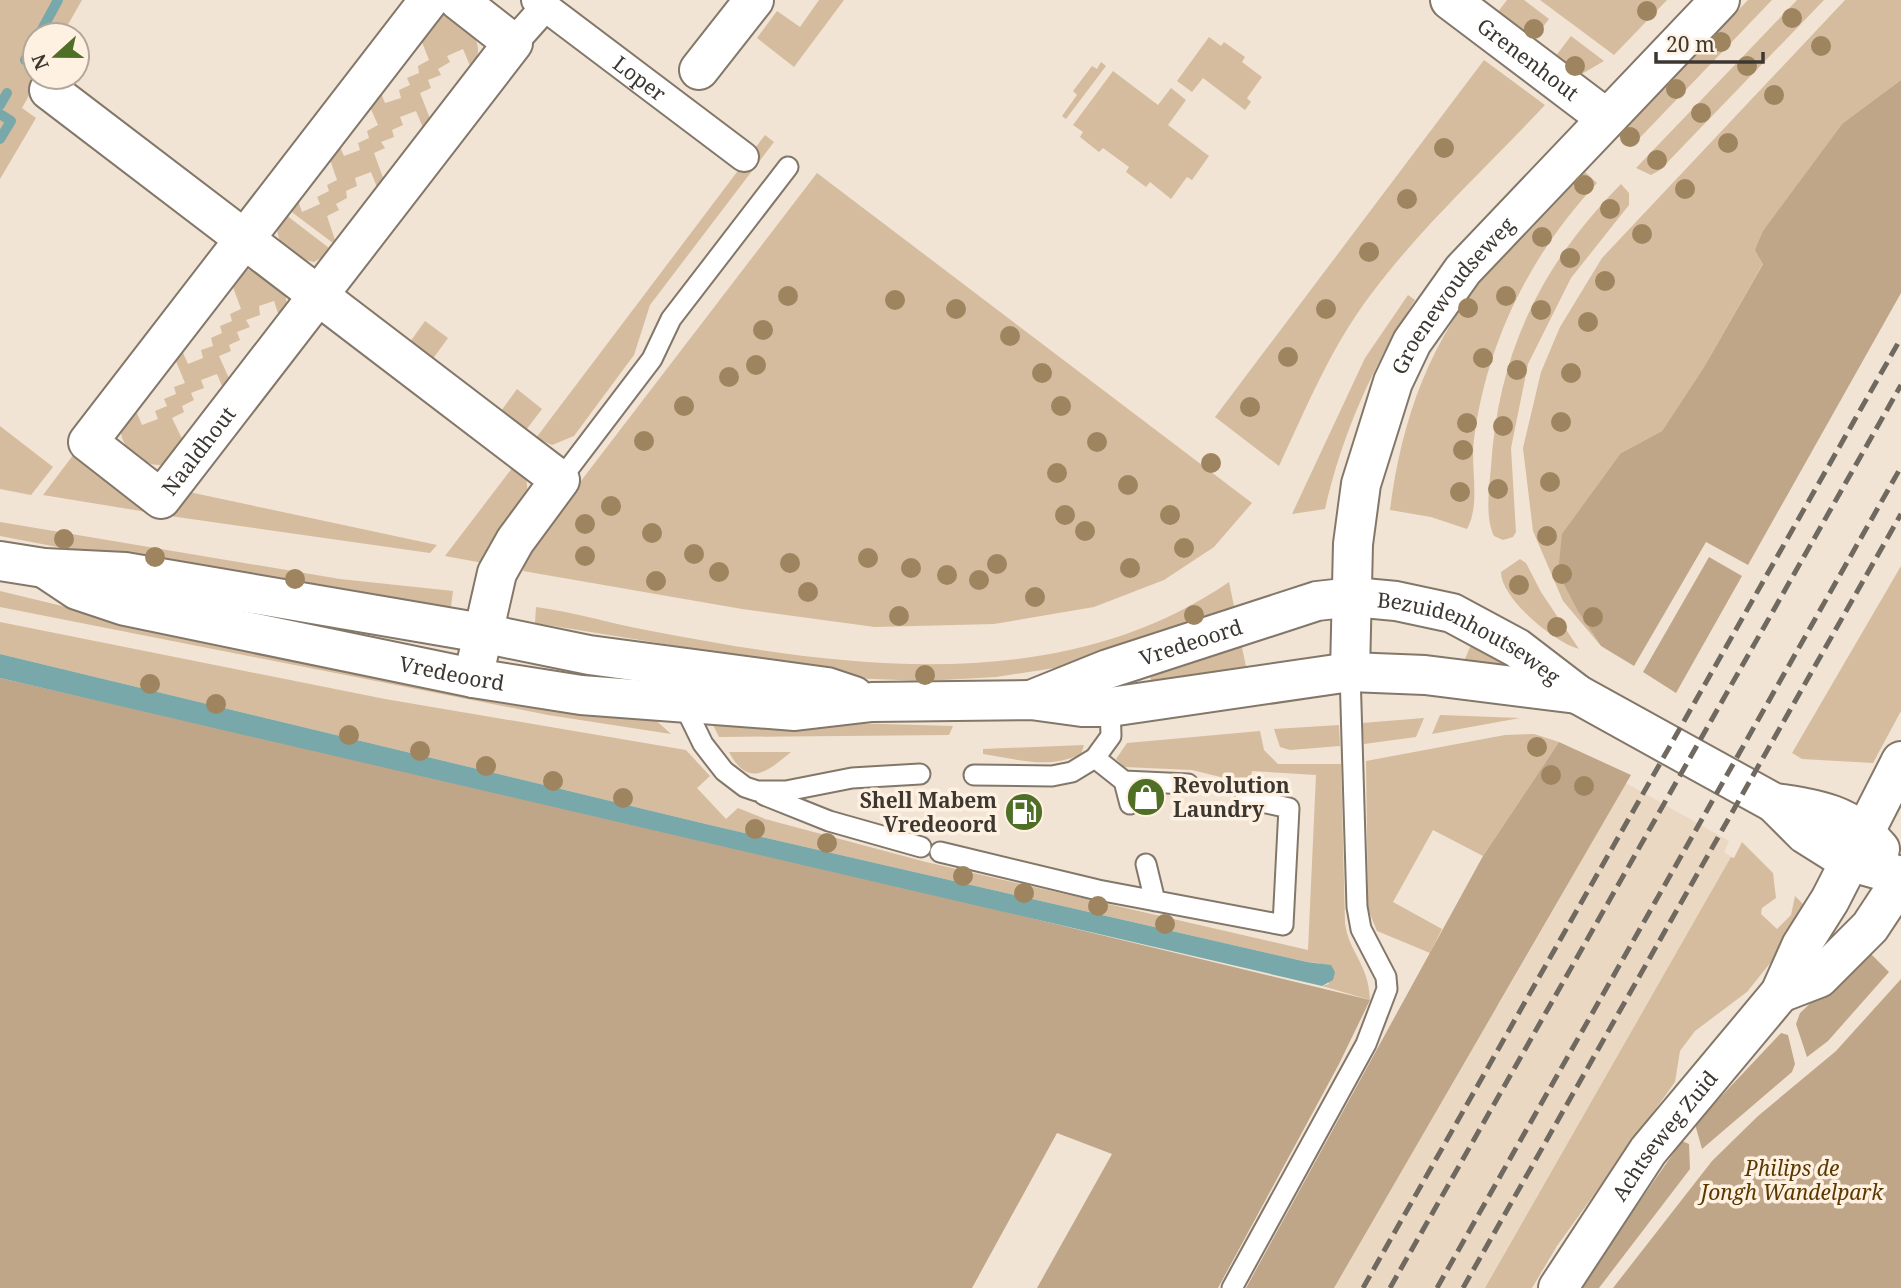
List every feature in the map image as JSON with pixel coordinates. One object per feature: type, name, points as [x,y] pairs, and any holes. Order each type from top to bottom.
[{"type":"street","name":"Naaldhout","points":[[429,0],[88,442],[161,499],[513,43],[540,3]]},
{"type":"street","points":[[458,0],[513,43]]},
{"type":"street","points":[[674,104],[754,0]]},
{"type":"street","name":"Grenenhout","points":[[1450,0],[1606,118]]},
{"type":"street","name":"Groenewoudseweg","points":[[1350,672],[1353,544],[1361,484],[1393,382],[1412,342],[1463,270],[1720,0]]},
{"type":"street","name":"Loper","points":[[540,3],[744,157]]},
{"type":"street","points":[[50,91],[319,293],[560,480],[505,557],[497,573],[473,678]]},
{"type":"street","name":"Vredeoord","points":[[0,561],[44,568],[125,572],[482,633],[589,655],[827,687],[872,702]]},
{"type":"street","name":"Vredeoord","points":[[44,568],[77,590],[125,606],[473,678],[581,695],[682,705],[795,711],[872,702],[1031,699],[1082,708],[1350,672]]},
{"type":"street","name":"Vredeoord","points":[[1031,699],[1108,669],[1285,610],[1317,601],[1353,597]]},
{"type":"street","name":"Bezuidenhoutseweg","points":[[1353,597],[1424,604],[1452,613],[1517,648],[1577,694],[1774,803],[1805,834],[1856,846],[1901,876]]},
{"type":"street","name":"Bezuidenhoutseweg","points":[[1350,672],[1425,675],[1577,694]]},
{"type":"street","name":"Achtseweg Zuid","points":[[1558,1288],[1648,1151],[1780,993],[1801,946],[1830,900],[1901,761]]},
{"type":"street","name":"Achtseweg Zuid","points":[[1780,993],[1819,978],[1870,927],[1901,876]]},
{"type":"lane","points":[[560,480],[652,359],[671,318],[788,167]]},
{"type":"lane","points":[[682,667],[682,705],[703,744],[724,771],[745,787],[829,821],[930,850],[1155,901],[1283,925],[1289,808],[1245,798]]},
{"type":"lane","points":[[974,775],[1052,776],[1084,767],[1095,758],[1111,736],[1108,669]]},
{"type":"lane","points":[[1232,1288],[1366,1044],[1384,1003],[1386,977],[1362,929],[1357,907],[1350,672]]},
{"type":"lane","points":[[1095,758],[1124,781],[1188,784]]},
{"type":"lane","points":[[757,791],[786,791],[852,778],[920,774]]},
{"type":"lane","points":[[1124,781],[1130,804]]},
{"type":"lane","points":[[1146,864],[1155,901]]},
{"type":"shaded area","points":[[0,0],[82,0],[70,21],[21,21],[21,91],[31,91],[22,108],[36,118],[0,179]]},
{"type":"shaded area","points":[[819,0],[844,0],[794,67],[757,38],[777,11],[800,27]]},
{"type":"shaded area","points":[[1507,0],[1524,0],[1549,19],[1533,40],[1497,13]]},
{"type":"shaded area","points":[[1540,0],[1667,0],[1614,55]]},
{"type":"shaded area","points":[[1748,0],[1772,0],[1631,147],[1618,136]]},
{"type":"shaded area","points":[[1797,0],[1824,0],[1660,170],[1651,175],[1636,168]]},
{"type":"shaded area","points":[[1845,0],[1901,0],[1901,80],[1843,123],[1704,367],[1662,431],[1621,453],[1579,613],[1601,646],[1563,601],[1533,531],[1523,448],[1541,372],[1560,327],[1602,258]]},
{"type":"shaded area","points":[[444,15],[468,29],[477,43],[476,59],[471,68],[463,49],[447,56],[450,62],[438,69],[441,75],[428,80],[431,88],[420,93],[431,121],[424,130],[416,111],[400,117],[403,125],[392,130],[394,137],[381,142],[385,148],[374,153],[385,183],[379,192],[371,172],[355,178],[357,186],[346,191],[347,198],[336,204],[339,210],[327,216],[337,246],[285,207],[295,192],[302,212],[320,204],[317,197],[329,191],[327,185],[337,180],[327,151],[336,138],[344,156],[360,150],[358,143],[369,138],[367,131],[378,125],[366,98],[377,83],[385,103],[401,98],[399,90],[410,85],[407,78],[419,73],[418,66],[429,60],[418,32],[431,17]]},
{"type":"shaded area","points":[[1571,36],[1604,61],[1580,75],[1555,57]]},
{"type":"shaded area","points":[[1209,37],[1221,46],[1224,42],[1245,57],[1242,62],[1262,77],[1247,98],[1251,102],[1245,110],[1203,78],[1192,92],[1177,81]]},
{"type":"shaded area","points":[[1484,60],[1545,105],[1434,220],[1372,293],[1332,355],[1279,466],[1215,417]]},
{"type":"shaded area","points":[[1101,62],[1106,66],[1066,119],[1062,116],[1077,95],[1073,91],[1092,66],[1097,69]]},
{"type":"shaded area","points":[[1113,71],[1158,105],[1171,88],[1186,100],[1168,125],[1209,156],[1192,180],[1187,177],[1171,199],[1150,182],[1146,187],[1126,172],[1129,167],[1103,148],[1099,152],[1080,137],[1083,132],[1073,125]]},
{"type":"shaded area","points":[[765,135],[774,142],[650,305],[634,355],[574,436],[552,445],[536,438]]},
{"type":"shaded area","points":[[1585,172],[1597,183],[1551,240],[1532,270],[1515,301],[1489,368],[1474,439],[1473,508],[1467,529],[1431,517],[1390,510],[1402,443],[1411,411],[1422,381],[1452,323],[1492,267]]},
{"type":"shaded area","points":[[817,173],[1252,503],[1214,547],[1164,580],[1094,607],[994,624],[875,627],[742,609],[523,571],[525,559],[574,490]]},
{"type":"shaded area","points":[[1621,184],[1629,193],[1629,205],[1571,278],[1528,364],[1511,448],[1516,532],[1513,537],[1503,540],[1494,536],[1491,529],[1489,493],[1495,425],[1514,349],[1529,313],[1568,246]]},
{"type":"shaded area","points":[[282,212],[333,251],[314,262],[288,251],[277,230]]},
{"type":"shaded area","points":[[253,269],[284,290],[287,304],[280,319],[274,301],[259,306],[260,315],[246,320],[250,327],[237,332],[240,340],[229,345],[231,351],[219,356],[232,385],[225,393],[217,374],[201,380],[204,388],[191,393],[194,400],[182,406],[184,412],[172,418],[185,445],[174,459],[163,465],[155,465],[139,458],[122,439],[121,427],[126,417],[134,406],[142,425],[158,419],[155,411],[167,406],[164,399],[176,394],[174,387],[185,383],[173,354],[180,346],[188,364],[203,358],[201,350],[213,346],[211,338],[222,333],[220,326],[232,321],[230,314],[241,309],[230,279],[243,270]]},
{"type":"shaded area","points":[[1408,295],[1415,300],[1361,401],[1340,454],[1325,509],[1292,514],[1365,358]]},
{"type":"shaded area","points":[[425,321],[448,338],[432,360],[410,342]]},
{"type":"shaded area","points":[[517,389],[542,409],[526,430],[501,411]]},
{"type":"shaded area","points":[[0,426],[53,467],[31,495],[0,489]]},
{"type":"shaded area","points":[[77,450],[159,514],[43,495]]},
{"type":"shaded area","points":[[516,463],[525,478],[527,491],[523,503],[487,549],[483,563],[445,556]]},
{"type":"shaded area","points":[[189,492],[437,545],[430,553],[170,516]]},
{"type":"shaded area","points":[[0,522],[340,579],[453,591],[450,614],[339,601],[0,536]]},
{"type":"shaded area","points":[[1520,559],[1526,563],[1541,592],[1579,649],[1544,629],[1519,607],[1510,595],[1503,583],[1501,572]]},
{"type":"shaded area","points":[[1901,566],[1901,711],[1873,763],[1802,759],[1792,753]]},
{"type":"shaded area","points":[[1229,582],[1235,611],[1105,655],[1061,667],[996,677],[925,681],[848,678],[781,663],[535,623],[536,607],[646,630],[794,655],[869,662],[945,664],[1020,659],[1092,644],[1162,619]]},
{"type":"shaded area","points":[[0,591],[116,619],[648,713],[671,734],[548,715],[0,607]]},
{"type":"shaded area","points":[[0,622],[385,699],[686,750],[710,776],[697,788],[726,819],[738,808],[765,819],[926,862],[1308,950],[1316,775],[1252,771],[1249,784],[1192,770],[1124,767],[1116,759],[1127,743],[1260,731],[1264,750],[1278,764],[1341,764],[1345,923],[1350,943],[1366,977],[1370,1000],[1322,986],[1329,984],[1319,963],[710,825],[0,654]]},
{"type":"shaded area","points":[[1473,640],[1511,661],[1508,672],[1462,666]]},
{"type":"shaded area","points":[[1241,643],[1247,671],[1153,688],[1149,673]]},
{"type":"shaded area","points":[[1440,715],[1520,718],[1432,734]]},
{"type":"shaded area","points":[[1424,718],[1416,737],[1364,744],[1362,723]]},
{"type":"shaded area","points":[[710,719],[953,726],[949,735],[719,737]]},
{"type":"shaded area","points":[[1339,725],[1340,746],[1290,750],[1280,747],[1274,729]]},
{"type":"shaded area","points":[[1534,734],[1559,742],[1483,856],[1433,830],[1393,902],[1442,929],[1430,953],[1377,931],[1368,909],[1366,761],[1505,735]]},
{"type":"shaded area","points":[[1084,745],[1081,754],[1057,761],[1032,762],[983,754],[983,749]]},
{"type":"shaded area","points":[[729,752],[791,752],[766,770],[751,773],[743,770]]},
{"type":"shaded area","points":[[1626,783],[1729,841],[1724,852],[1733,858],[1490,1288],[1267,1288],[1499,1004]]},
{"type":"shaded area","points":[[1742,842],[1773,873],[1776,898],[1762,908],[1761,914],[1777,929],[1791,915],[1795,896],[1806,907],[1795,932],[1747,992],[1695,1031],[1680,1051],[1675,1082],[1557,1246],[1532,1288],[1485,1288],[1731,857],[1734,858]]},
{"type":"green space","points":[[1901,80],[1901,293],[1748,565],[1706,542],[1634,666],[1601,646],[1579,613],[1558,573],[1562,534],[1621,453],[1662,431],[1704,367],[1763,264],[1755,250],[1763,231],[1843,123]]},
{"type":"green space","points":[[1709,557],[1742,576],[1676,693],[1643,672]]},
{"type":"green space","points":[[0,678],[711,841],[1370,1000],[1339,1064],[1218,1288],[1037,1288],[1112,1154],[1057,1133],[972,1288],[0,1288]]},
{"type":"green space","points":[[1559,742],[1631,775],[1334,1288],[1246,1288],[1483,856]]},
{"type":"green space","points":[[1867,950],[1889,972],[1828,1041],[1807,1057],[1796,1024],[1800,1013]]},
{"type":"green space","name":"Philips de Jongh Wandelpark","points":[[1901,979],[1901,1288],[1613,1288],[1712,1161],[1758,1116],[1836,1051]]},
{"type":"green space","points":[[1781,1033],[1788,1035],[1795,1064],[1792,1072],[1702,1149],[1695,1124]]},
{"type":"green space","points":[[1682,1141],[1689,1144],[1690,1169],[1599,1288],[1579,1288]]},
{"type":"water","points":[[0,654],[710,825],[1307,962],[1331,965],[1335,972],[1333,980],[1322,986],[0,678]]},
{"type":"waterway","points":[[47,21],[58,0]]},
{"type":"waterway","points":[[0,105],[7,93]]},
{"type":"waterway","points":[[0,114],[11,121],[0,139]]},
{"type":"railway","points":[[1363,1288],[1901,338]]},
{"type":"railway","points":[[1390,1288],[1901,385]]},
{"type":"railway","points":[[1437,1288],[1901,467]]},
{"type":"railway","points":[[1463,1288],[1901,514]]},
{"type":"place","name":"Revolution Laundry","points":[[1146,797]]},
{"type":"place","name":"Shell Mabem Vredeoord","points":[[1024,812]]}]
